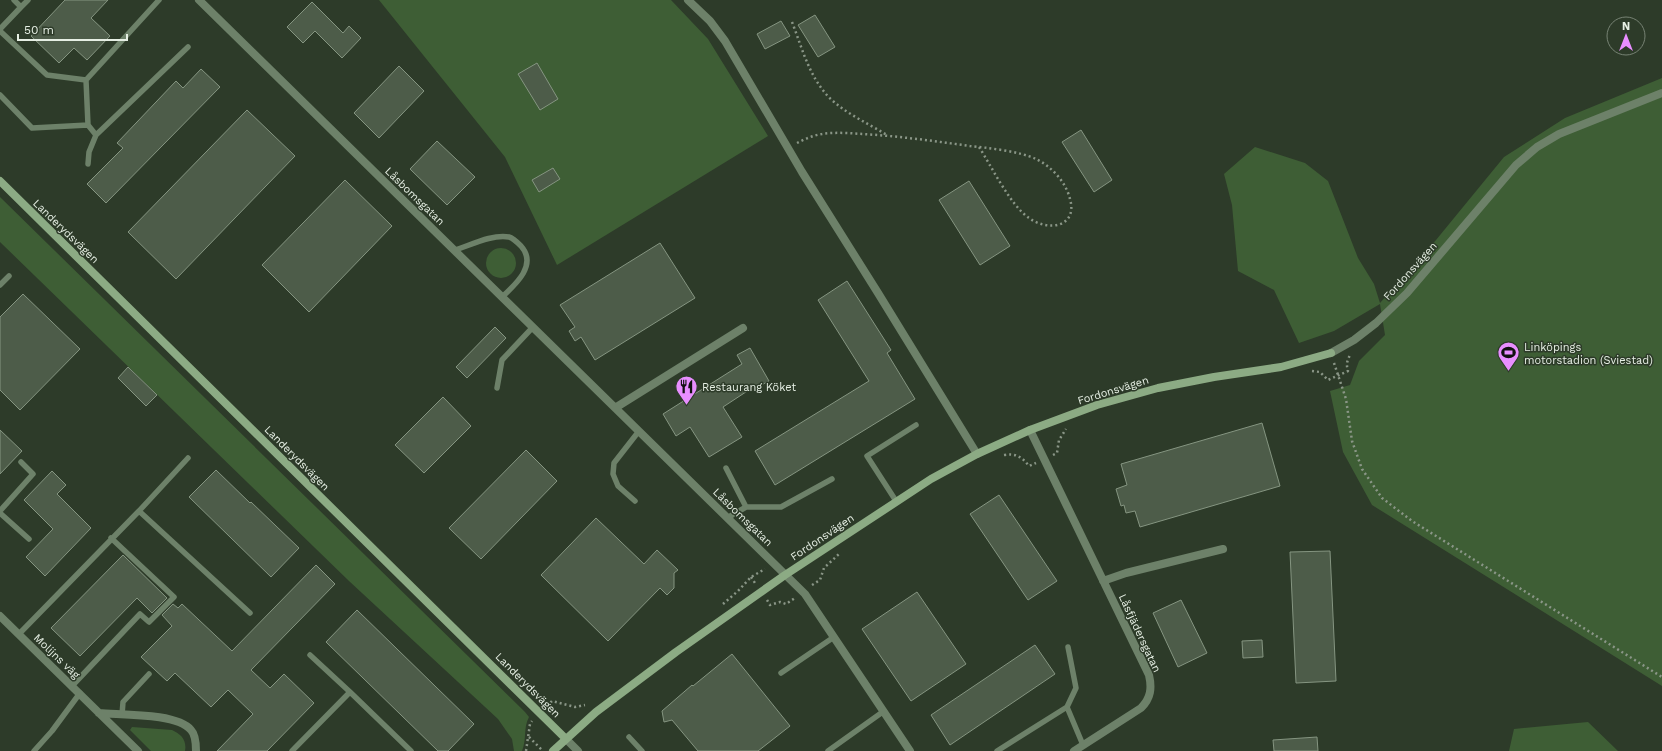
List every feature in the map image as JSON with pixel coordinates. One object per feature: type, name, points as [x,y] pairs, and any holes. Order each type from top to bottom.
[{"type":"street","name":"Låsbomsgatan","points":[[199,0],[803,592],[910,751]]},
{"type":"street","points":[[688,0],[710,21],[725,41],[787,148],[977,454]]},
{"type":"street","name":"Fordonsvägen","points":[[553,751],[596,712],[676,652],[785,575],[896,501],[931,479],[977,454],[1030,430],[1097,405],[1158,388],[1214,377],[1281,367],[1331,353],[1354,340],[1376,323],[1407,293],[1516,166],[1537,147],[1559,134],[1662,93]]},
{"type":"street","name":"Landerydsvägen","points":[[0,181],[578,751]]},
{"type":"street","points":[[615,408],[743,328]]},
{"type":"street","name":"Låsfjädersgatan","points":[[1030,430],[1149,675],[1151,693],[1147,702],[1141,708],[1074,751]]},
{"type":"street","points":[[1103,581],[1126,573],[1223,549]]},
{"type":"street","name":"Molijns väg","points":[[0,616],[138,751]]},
{"type":"street","points":[[99,713],[171,718],[184,723],[193,732],[196,751]]},
{"type":"lane","points":[[14,0],[21,7]]},
{"type":"lane","points":[[28,0],[0,30],[47,75],[86,80]]},
{"type":"lane","points":[[96,135],[88,125],[86,80],[159,0]]},
{"type":"lane","points":[[88,164],[89,152],[96,135],[188,48]]},
{"type":"lane","points":[[0,95],[32,128],[88,125]]},
{"type":"lane","points":[[455,250],[501,237],[510,238],[518,243],[524,250],[527,258],[524,274],[518,283],[502,297]]},
{"type":"lane","points":[[0,286],[9,276]]},
{"type":"lane","points":[[497,388],[502,360],[533,327]]},
{"type":"lane","points":[[896,501],[867,456],[916,425]]},
{"type":"lane","points":[[635,501],[618,486],[612,474],[614,463],[639,432]]},
{"type":"lane","points":[[18,634],[188,458]]},
{"type":"lane","points":[[21,462],[33,474],[0,512],[29,539]]},
{"type":"lane","points":[[726,468],[746,507]]},
{"type":"lane","points":[[727,518],[746,507],[781,507],[832,479]]},
{"type":"lane","points":[[139,510],[250,613]]},
{"type":"lane","points":[[72,686],[140,614],[149,622],[174,597],[111,538]]},
{"type":"lane","points":[[781,673],[834,638]]},
{"type":"lane","points":[[996,751],[1067,707],[1076,688],[1068,647]]},
{"type":"lane","points":[[310,655],[411,751]]},
{"type":"lane","points":[[122,715],[123,702],[149,674]]},
{"type":"lane","points":[[292,751],[350,692]]},
{"type":"lane","points":[[34,751],[52,731],[80,693]]},
{"type":"lane","points":[[1067,707],[1083,745]]},
{"type":"lane","points":[[828,751],[884,712]]},
{"type":"lane","points":[[629,737],[642,751]]},
{"type":"path","points":[[792,22],[808,65],[822,90],[834,102],[888,135]]},
{"type":"path","points":[[787,148],[807,138],[821,134],[888,135],[997,149],[1035,158],[1053,170],[1069,193],[1072,206],[1068,219],[1051,227],[1039,224],[1028,218],[1008,193],[979,147]]},
{"type":"path","points":[[1309,372],[1320,372],[1328,380],[1338,376],[1348,371],[1346,366],[1347,360],[1355,351]]},
{"type":"path","points":[[1331,353],[1346,399],[1352,441],[1362,469],[1382,498],[1412,521],[1662,677]]},
{"type":"path","points":[[998,457],[1012,454],[1023,459],[1029,466],[1057,452],[1058,440],[1068,428]]},
{"type":"path","points":[[750,577],[770,605],[780,602],[786,604],[820,580],[824,568],[841,553]]},
{"type":"path","points":[[718,607],[738,591],[750,577],[774,563]]},
{"type":"path","points":[[526,751],[530,724],[552,701],[575,707],[584,706],[591,701]]},
{"type":"path","points":[[529,737],[543,751]]},
{"type":"green space","points":[[379,0],[671,0],[708,39],[768,136],[557,265],[505,157]]},
{"type":"green space","name":"Linköpings motorstadion (Sviestad)","points":[[1662,78],[1662,686],[1372,505],[1343,452],[1330,391],[1350,385],[1359,361],[1385,335],[1380,304],[1334,331],[1299,343],[1274,290],[1238,271],[1232,205],[1224,174],[1255,147],[1305,163],[1328,181],[1358,258],[1374,284],[1380,303],[1436,240],[1504,157],[1565,118]]},
{"type":"green space","points":[[0,197],[525,712],[529,717],[526,725],[522,751],[514,751],[512,739],[498,719],[349,581],[0,242]]},
{"type":"green space","points":[[501,248],[512,252],[516,263],[512,274],[501,278],[490,274],[486,263],[490,252]]},
{"type":"green space","points":[[1588,722],[1618,751],[1509,751],[1514,729]]},
{"type":"green space","points":[[132,727],[172,730],[183,738],[185,751],[151,751],[130,730]]},
{"type":"building","points":[[65,0],[108,0],[91,18],[110,36],[87,60],[74,48],[59,63],[31,36]]},
{"type":"building","points":[[312,2],[343,33],[349,26],[361,38],[342,58],[315,31],[303,43],[287,27]]},
{"type":"building","points":[[815,15],[835,47],[818,57],[798,25]]},
{"type":"building","points":[[781,21],[790,36],[765,49],[757,34]]},
{"type":"building","points":[[537,63],[558,99],[540,110],[518,74]]},
{"type":"building","points":[[399,66],[424,91],[379,138],[354,113]]},
{"type":"building","points":[[201,69],[220,87],[106,203],[87,184],[123,148],[117,143],[176,81],[183,88]]},
{"type":"building","points":[[247,110],[295,156],[176,279],[128,232]]},
{"type":"building","points":[[1081,130],[1112,180],[1094,192],[1062,142]]},
{"type":"building","points":[[437,141],[475,177],[447,205],[410,169]]},
{"type":"building","points":[[553,168],[560,179],[539,192],[532,180]]},
{"type":"building","points":[[345,180],[392,226],[309,312],[262,265]]},
{"type":"building","points":[[969,181],[1010,246],[980,265],[939,200]]},
{"type":"building","points":[[660,243],[695,298],[595,360],[581,337],[575,341],[569,331],[575,327],[560,305]]},
{"type":"building","points":[[847,281],[891,350],[887,353],[915,399],[775,485],[755,451],[869,381],[818,300]]},
{"type":"building","points":[[23,294],[80,349],[20,410],[0,390],[0,317]]},
{"type":"building","points":[[495,327],[506,338],[467,378],[456,367]]},
{"type":"building","points":[[750,348],[769,381],[756,388],[755,386],[723,407],[742,437],[709,457],[690,427],[676,436],[663,414],[742,364],[737,355]]},
{"type":"building","points":[[128,367],[157,395],[146,406],[118,378]]},
{"type":"building","points":[[443,397],[471,426],[424,473],[395,445]]},
{"type":"building","points":[[1262,423],[1280,486],[1140,527],[1135,511],[1126,513],[1124,505],[1121,506],[1116,489],[1127,485],[1121,464]]},
{"type":"building","points":[[0,430],[22,451],[0,474]]},
{"type":"building","points":[[526,450],[557,481],[481,559],[449,528]]},
{"type":"building","points":[[216,470],[299,548],[271,577],[189,497]]},
{"type":"building","points":[[52,471],[66,485],[57,494],[91,528],[45,576],[26,557],[53,529],[24,500]]},
{"type":"building","points":[[999,495],[1057,581],[1028,600],[970,514]]},
{"type":"building","points":[[596,518],[644,564],[657,550],[678,570],[674,573],[674,588],[667,595],[660,588],[608,641],[541,575]]},
{"type":"building","points":[[1330,551],[1336,681],[1296,683],[1290,552]]},
{"type":"building","points":[[123,555],[167,598],[152,613],[137,598],[80,656],[51,628]]},
{"type":"building","points":[[316,565],[335,584],[251,670],[270,688],[284,674],[314,703],[267,751],[217,751],[253,714],[228,690],[211,707],[175,673],[167,681],[141,657],[172,626],[162,615],[173,604],[178,608],[182,604],[232,651]]},
{"type":"building","points":[[917,592],[966,664],[911,701],[862,629]]},
{"type":"building","points":[[1181,600],[1207,653],[1178,667],[1153,613]]},
{"type":"building","points":[[357,610],[474,724],[448,751],[438,751],[326,642]]},
{"type":"building","points":[[1262,640],[1263,657],[1243,658],[1242,641]]},
{"type":"building","points":[[1035,645],[1055,674],[950,745],[931,715]]},
{"type":"building","points":[[732,654],[790,726],[758,751],[698,751],[672,720],[664,722],[662,711],[692,685],[693,686]]},
{"type":"building","points":[[1317,737],[1318,751],[1274,751],[1273,740]]},
{"type":"place","name":"Linköpings motorstadion (Sviestad)","points":[[1508,372]]},
{"type":"place","name":"Restaurang Köket","points":[[686,406]]}]
